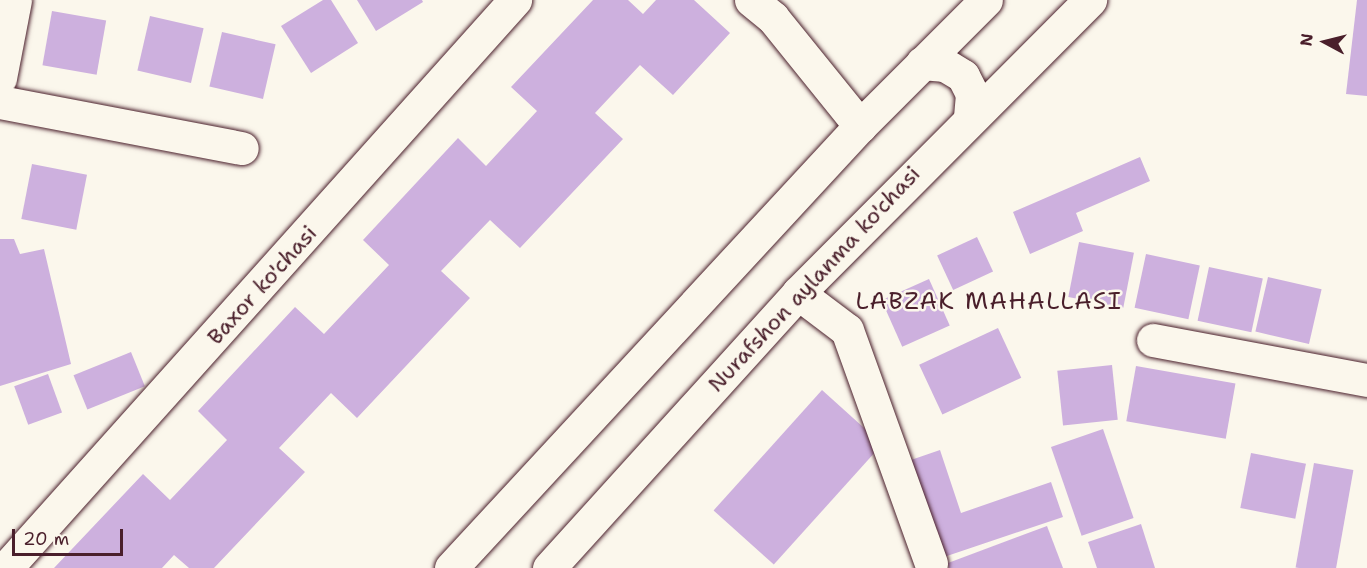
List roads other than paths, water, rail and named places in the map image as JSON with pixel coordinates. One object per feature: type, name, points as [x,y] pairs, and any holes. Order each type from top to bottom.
[{"type":"main road","points":[[0,78],[15,0]]},
{"type":"main road","name":"Baxor ko'chasi","points":[[6,568],[515,0]]},
{"type":"main road","points":[[451,568],[860,126],[986,0]]},
{"type":"main road","name":"Nurafshon aylanma ko'chasi","points":[[554,566],[798,293],[970,115],[1090,0]]},
{"type":"main road","points":[[772,6],[860,126]]},
{"type":"main road","points":[[922,63],[945,65],[963,76],[972,94],[970,115]]},
{"type":"main road","points":[[0,102],[242,148]]},
{"type":"main road","points":[[798,293],[847,330],[931,563]]},
{"type":"main road","points":[[1153,340],[1367,380]]},
{"type":"district","name":"LABZAK MAHALLASI","points":[[989,302]]}]
